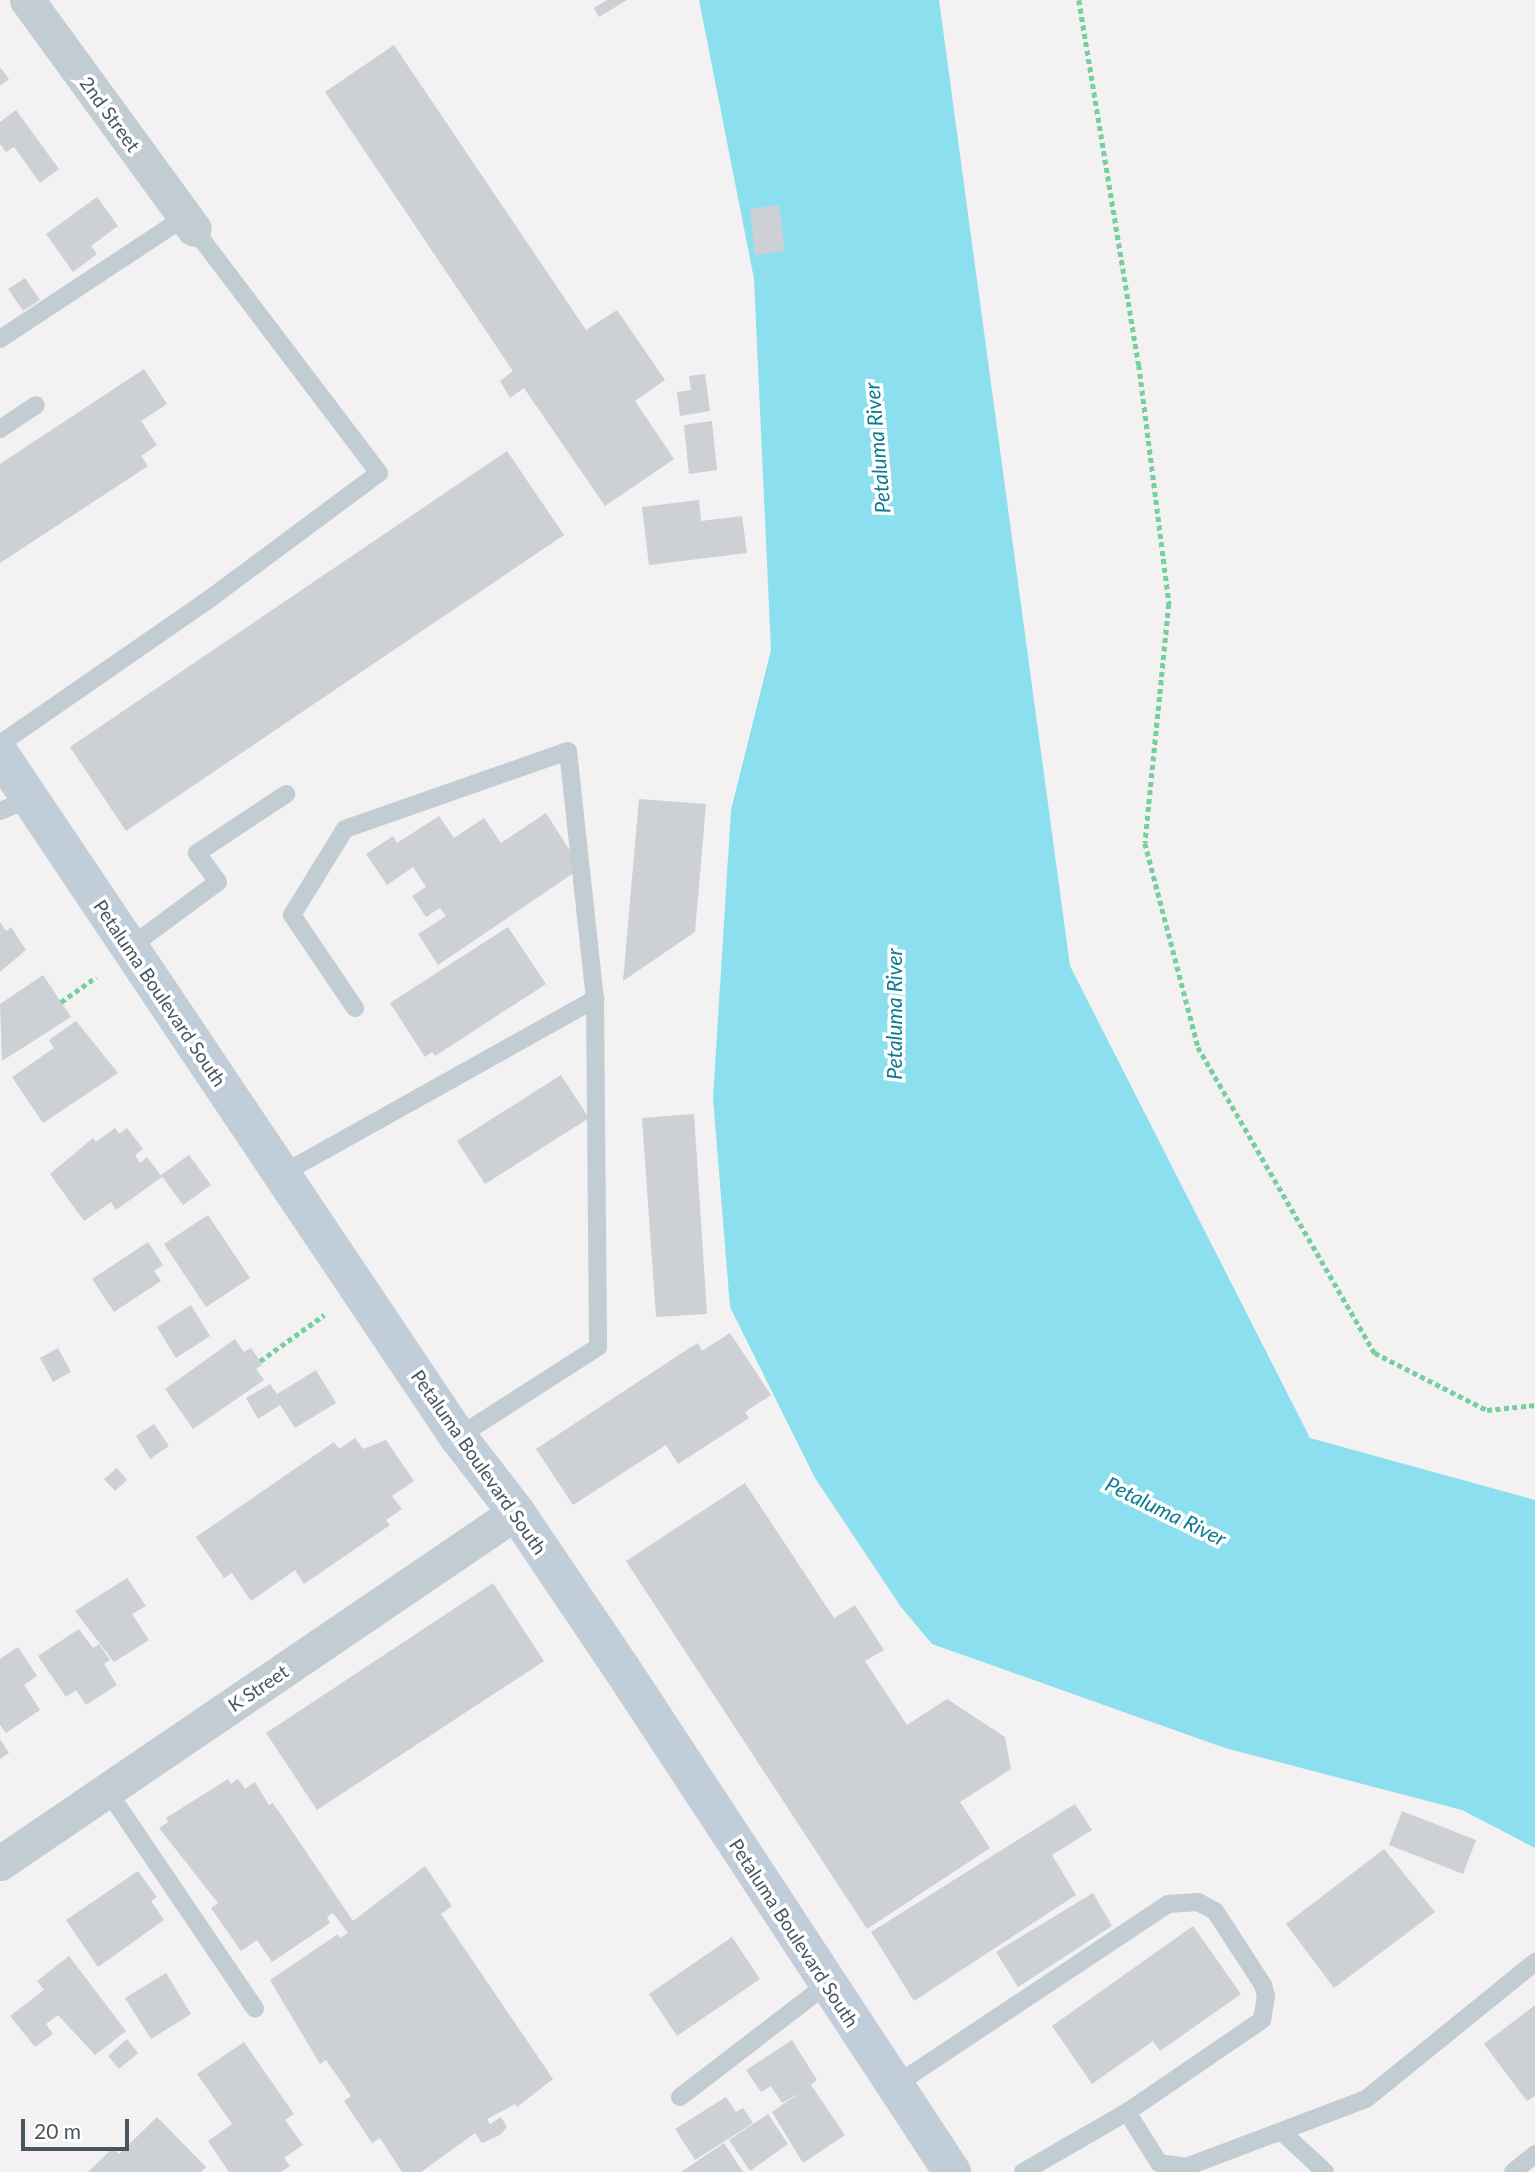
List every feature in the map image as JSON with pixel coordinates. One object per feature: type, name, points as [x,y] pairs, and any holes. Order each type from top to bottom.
[{"type":"main road","name":"Petaluma Boulevard South","points":[[0,754],[15,805],[130,947],[458,1437],[516,1512],[952,2172]]},
{"type":"street","name":"2nd Street","points":[[27,0],[190,223]]},
{"type":"street","name":"K Street","points":[[0,1863],[516,1512]]},
{"type":"lane","points":[[0,339],[190,223],[379,474],[204,603],[0,744]]},
{"type":"lane","points":[[0,429],[36,405]]},
{"type":"lane","points":[[355,1008],[292,915],[345,829],[568,751],[595,999],[598,1347],[458,1437]]},
{"type":"lane","points":[[130,947],[218,882],[197,853],[286,794]]},
{"type":"lane","points":[[282,1174],[595,999]]},
{"type":"lane","points":[[107,1790],[255,2009]]},
{"type":"lane","points":[[894,2086],[1168,1904],[1198,1902],[1215,1911],[1263,1985],[1266,1996],[1262,2020],[1127,2112],[1023,2172]]},
{"type":"lane","points":[[1127,2112],[1159,2163],[1186,2167],[1282,2132],[1366,2099],[1535,1962]]},
{"type":"lane","points":[[680,2097],[828,1984]]},
{"type":"lane","points":[[1282,2132],[1325,2172]]},
{"type":"lane","points":[[1513,2172],[1535,2154]]},
{"type":"path","points":[[1079,0],[1139,365],[1169,604],[1145,843],[1198,1047],[1375,1353],[1487,1410],[1535,1405]]},
{"type":"path","points":[[61,1002],[96,977]]},
{"type":"path","points":[[260,1361],[324,1315]]},
{"type":"water","name":"Petaluma River","points":[[699,0],[939,0],[1070,966],[1310,1438],[1535,1500],[1535,1848],[1462,1810],[1225,1748],[932,1644],[901,1607],[815,1478],[730,1307],[713,1098],[731,810],[771,650],[754,279]]},
{"type":"building","points":[[607,0],[627,0],[599,17],[594,8]]},
{"type":"building","points":[[394,45],[586,330],[617,310],[665,380],[635,401],[674,459],[605,506],[524,388],[510,398],[500,381],[513,371],[325,92]]},
{"type":"building","points":[[0,67],[9,79],[0,86]]},
{"type":"building","points":[[16,110],[59,169],[40,183],[14,147],[6,152],[0,144],[0,122]]},
{"type":"building","points":[[97,197],[118,226],[91,246],[97,254],[73,272],[46,234]]},
{"type":"building","points":[[779,205],[785,251],[755,255],[750,209]]},
{"type":"building","points":[[25,278],[40,300],[23,311],[8,289]]},
{"type":"building","points":[[144,369],[167,404],[141,421],[157,445],[141,456],[148,466],[0,563],[0,464]]},
{"type":"building","points":[[705,374],[710,411],[680,416],[677,392],[691,390],[689,376]]},
{"type":"building","points":[[712,421],[717,470],[689,474],[684,425]]},
{"type":"building","points":[[507,451],[564,535],[126,831],[70,747]]},
{"type":"building","points":[[699,500],[701,521],[742,516],[747,553],[649,565],[642,507]]},
{"type":"building","points":[[639,799],[706,804],[695,932],[623,981]]},
{"type":"building","points":[[546,813],[581,868],[438,965],[418,934],[446,916],[440,908],[426,917],[412,896],[426,887],[413,867],[387,885],[366,854],[393,836],[397,843],[439,816],[454,838],[484,818],[501,843]]},
{"type":"building","points":[[0,922],[6,931],[11,927],[26,950],[0,972]]},
{"type":"building","points":[[508,927],[546,984],[435,1056],[432,1052],[425,1057],[390,1003]]},
{"type":"building","points":[[43,975],[71,1017],[2,1061],[0,1004]]},
{"type":"building","points":[[76,1021],[118,1073],[43,1123],[12,1077],[54,1048],[49,1040]]},
{"type":"building","points":[[561,1075],[589,1118],[485,1184],[457,1141]]},
{"type":"building","points":[[694,1114],[707,1314],[656,1317],[642,1118]]},
{"type":"building","points":[[115,1128],[119,1134],[127,1128],[143,1149],[135,1155],[140,1163],[147,1157],[162,1177],[116,1210],[111,1202],[84,1221],[50,1174],[93,1138],[96,1142]]},
{"type":"building","points":[[189,1155],[211,1185],[183,1205],[161,1175]]},
{"type":"building","points":[[208,1215],[250,1278],[206,1307],[164,1244]]},
{"type":"building","points":[[148,1242],[163,1265],[154,1271],[161,1281],[114,1312],[92,1279]]},
{"type":"building","points":[[191,1305],[210,1336],[176,1358],[157,1327]]},
{"type":"building","points":[[730,1333],[771,1395],[745,1412],[749,1418],[678,1464],[666,1445],[573,1505],[536,1449],[691,1347],[698,1343],[702,1351]]},
{"type":"building","points":[[235,1339],[244,1352],[251,1348],[262,1365],[256,1369],[264,1380],[193,1429],[165,1389]]},
{"type":"building","points":[[58,1348],[71,1372],[53,1382],[40,1358]]},
{"type":"building","points":[[316,1370],[336,1403],[295,1428],[280,1405],[258,1419],[246,1398],[270,1384],[277,1394]]},
{"type":"building","points":[[154,1424],[169,1446],[150,1459],[136,1436]]},
{"type":"building","points":[[355,1438],[363,1449],[386,1440],[414,1481],[392,1496],[402,1509],[386,1520],[390,1525],[304,1584],[295,1570],[251,1601],[232,1573],[224,1578],[196,1537],[334,1442],[339,1449]]},
{"type":"building","points":[[117,1468],[127,1480],[115,1491],[104,1479]]},
{"type":"building","points":[[745,1483],[834,1618],[855,1605],[884,1650],[865,1661],[907,1725],[947,1699],[1005,1737],[1011,1769],[960,1802],[990,1848],[867,1929],[626,1561]]},
{"type":"building","points":[[127,1578],[146,1606],[132,1614],[149,1640],[114,1662],[75,1611]]},
{"type":"building","points":[[493,1583],[544,1661],[317,1810],[266,1733]]},
{"type":"building","points":[[79,1629],[93,1648],[99,1644],[110,1660],[104,1664],[117,1685],[86,1705],[76,1690],[66,1697],[38,1656]]},
{"type":"building","points":[[18,1647],[37,1676],[24,1685],[40,1710],[6,1733],[0,1725],[0,1659]]},
{"type":"building","points":[[0,1739],[9,1753],[0,1759]]},
{"type":"building","points":[[228,1779],[231,1784],[238,1779],[245,1789],[255,1782],[269,1805],[273,1803],[353,1921],[425,1866],[452,1906],[441,1914],[553,2079],[517,2107],[515,2104],[487,2119],[490,2124],[501,2117],[507,2127],[500,2135],[482,2143],[475,2133],[421,2172],[402,2172],[380,2138],[372,2143],[344,2101],[351,2096],[326,2060],[320,2064],[270,1980],[338,1934],[340,1938],[348,1933],[333,1913],[327,1917],[330,1923],[272,1962],[257,1940],[241,1951],[211,1908],[218,1903],[159,1828],[168,1822],[166,1818]]},
{"type":"building","points":[[1075,1804],[1092,1830],[1052,1855],[1076,1895],[914,2001],[871,1932]]},
{"type":"building","points":[[1402,1811],[1476,1840],[1463,1874],[1389,1845]]},
{"type":"building","points":[[1384,1849],[1435,1912],[1334,1988],[1286,1924]]},
{"type":"building","points":[[138,1871],[157,1897],[151,1901],[164,1920],[98,1967],[66,1920]]},
{"type":"building","points":[[1093,1893],[1112,1926],[1018,1987],[996,1952]]},
{"type":"building","points":[[1193,1926],[1241,1994],[1160,2051],[1153,2041],[1092,2084],[1052,2026]]},
{"type":"building","points":[[732,1937],[760,1979],[677,2036],[649,1994]]},
{"type":"building","points":[[69,1956],[126,2031],[95,2055],[58,2015],[46,2024],[53,2034],[35,2047],[10,2016],[44,1990],[37,1981]]},
{"type":"building","points":[[166,1973],[191,2014],[151,2039],[125,1998]]},
{"type":"building","points":[[1535,2005],[1535,2096],[1527,2101],[1484,2044]]},
{"type":"building","points":[[127,2039],[138,2053],[119,2069],[108,2056]]},
{"type":"building","points":[[792,2040],[817,2080],[811,2085],[845,2135],[803,2163],[772,2112],[801,2092],[782,2103],[771,2086],[761,2092],[746,2070]]},
{"type":"building","points":[[244,2042],[294,2114],[285,2120],[303,2145],[284,2158],[290,2166],[281,2172],[229,2172],[208,2141],[232,2124],[197,2074]]},
{"type":"building","points":[[726,2097],[736,2112],[743,2108],[753,2123],[695,2160],[675,2129]]},
{"type":"building","points":[[768,2114],[788,2144],[750,2171],[729,2140]]},
{"type":"building","points":[[157,2117],[206,2167],[201,2172],[88,2172],[113,2148],[119,2154]]},
{"type":"building","points":[[724,2143],[743,2172],[681,2172]]}]
